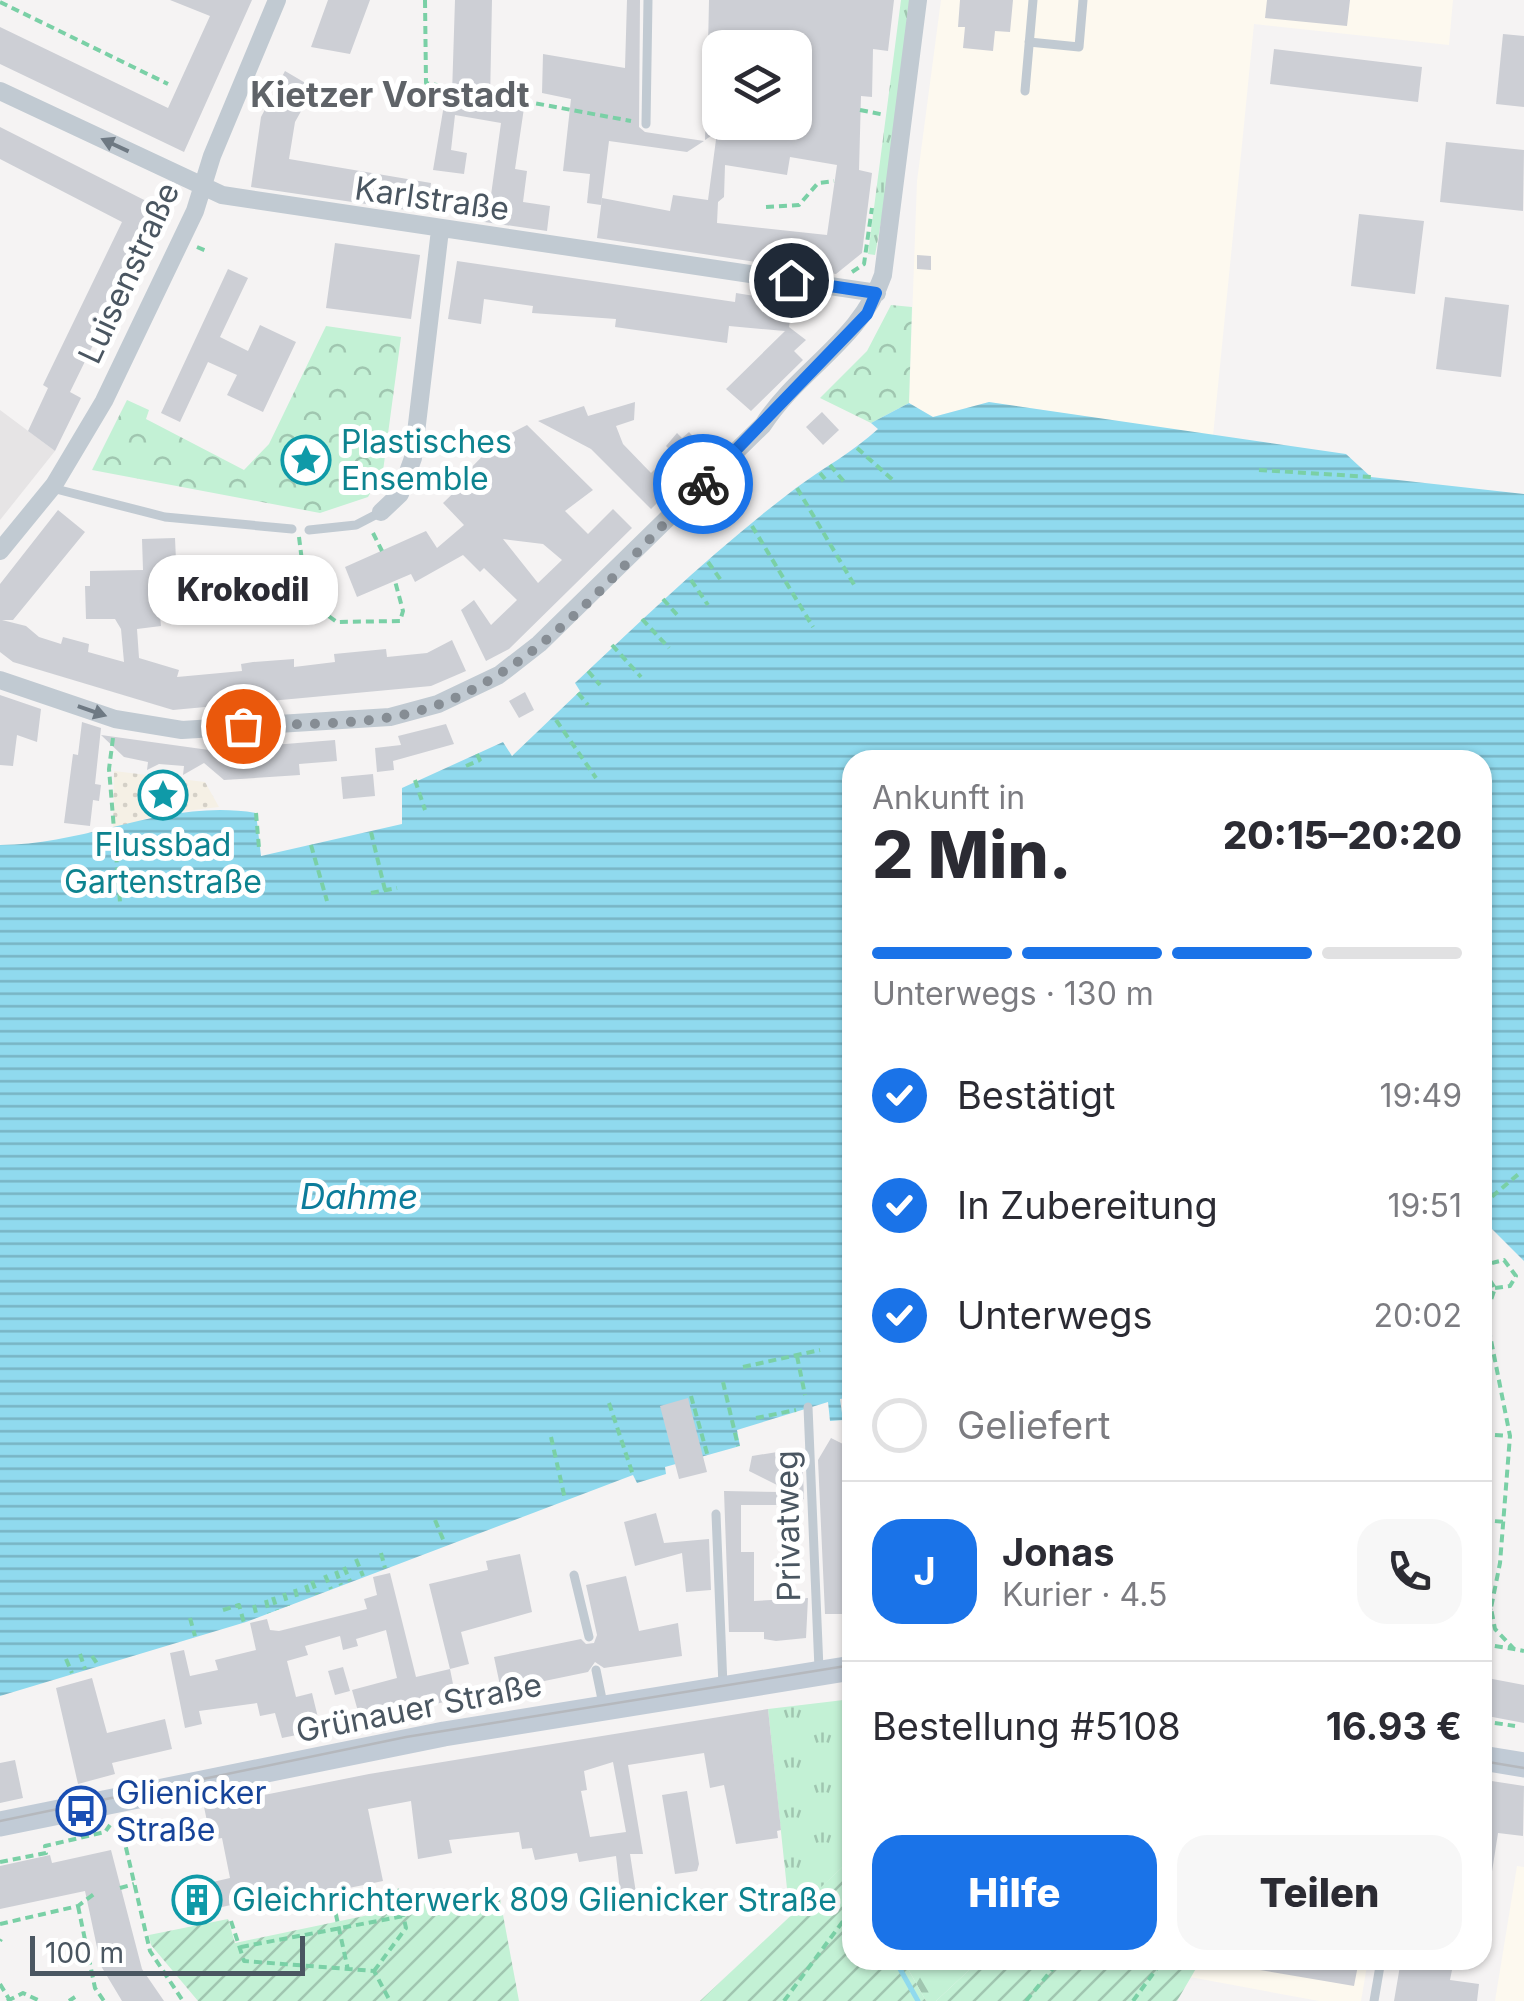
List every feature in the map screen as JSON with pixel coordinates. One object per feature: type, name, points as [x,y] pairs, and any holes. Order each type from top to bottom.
[{"type":"main road","name":"Grünauer Straße","points":[[0,1824],[444,1734],[842,1669]]},
{"type":"main road","points":[[1492,1760],[1524,1765]]},
{"type":"street","name":"Luisenstraße","points":[[0,552],[52,488],[106,396],[202,188],[278,0]]},
{"type":"street","points":[[0,680],[115,719],[182,730],[390,717],[472,690],[531,651],[762,425],[776,404],[867,314],[883,275],[918,0]]},
{"type":"street","name":"Karlstraße","points":[[0,91],[202,188],[314,212],[876,293]]},
{"type":"street","points":[[374,516],[400,494],[413,458],[440,230]]},
{"type":"lane","points":[[646,124],[648,0]]},
{"type":"lane","points":[[1024,91],[1034,0]]},
{"type":"lane","points":[[1029,42],[1078,47],[1083,0]]},
{"type":"lane","points":[[52,488],[165,517],[300,529],[374,516]]},
{"type":"lane","name":"Privatweg","points":[[808,1408],[815,1644],[820,1672]]},
{"type":"lane","points":[[716,1514],[723,1688]]},
{"type":"lane","points":[[574,1576],[589,1637]]},
{"type":"lane","points":[[596,1670],[603,1707]]},
{"type":"lane","points":[[1374,2001],[1379,1970]]},
{"type":"path","points":[[424,0],[426,82],[646,124]]},
{"type":"path","points":[[0,2],[168,84]]},
{"type":"path","points":[[518,99],[519,90]]},
{"type":"path","points":[[860,110],[885,115]]},
{"type":"path","points":[[766,207],[800,205],[818,183],[834,181]]},
{"type":"path","points":[[842,279],[864,264],[872,208]]},
{"type":"path","points":[[197,246],[208,252]]},
{"type":"path","points":[[857,448],[895,482]]},
{"type":"path","points":[[830,466],[846,484]]},
{"type":"path","points":[[1260,470],[1371,477]]},
{"type":"path","points":[[820,473],[826,479]]},
{"type":"path","points":[[797,488],[856,588]]},
{"type":"path","points":[[374,516],[382,551]]},
{"type":"path","points":[[752,526],[814,628]]},
{"type":"path","points":[[300,529],[308,600],[337,622],[400,621],[402,612],[395,581]]},
{"type":"path","points":[[708,562],[723,582]]},
{"type":"path","points":[[690,580],[708,605]]},
{"type":"path","points":[[663,599],[680,617]]},
{"type":"path","points":[[642,618],[669,648]]},
{"type":"path","points":[[612,645],[641,677]]},
{"type":"path","points":[[588,671],[600,684]]},
{"type":"path","points":[[578,693],[588,704]]},
{"type":"path","points":[[556,720],[596,778]]},
{"type":"path","points":[[113,738],[109,769],[120,902]]},
{"type":"path","points":[[466,766],[481,763],[477,754]]},
{"type":"path","points":[[415,780],[426,810]]},
{"type":"path","points":[[256,814],[259,848]]},
{"type":"path","points":[[371,832],[384,890]]},
{"type":"path","points":[[311,844],[327,901]]},
{"type":"path","points":[[371,893],[397,888]]},
{"type":"path","points":[[1492,1197],[1521,1172]]},
{"type":"path","points":[[1492,1265],[1504,1260],[1515,1270],[1510,1286],[1496,1288],[1492,1285]]},
{"type":"path","points":[[1492,1299],[1496,1288]]},
{"type":"path","points":[[1492,1345],[1510,1436],[1505,1522],[1492,1602]]},
{"type":"path","points":[[744,1367],[820,1350]]},
{"type":"path","points":[[756,1418],[808,1408],[797,1356]]},
{"type":"path","points":[[723,1382],[738,1446]]},
{"type":"path","points":[[691,1396],[708,1457]]},
{"type":"path","points":[[609,1403],[633,1475]]},
{"type":"path","points":[[1492,1435],[1510,1436]]},
{"type":"path","points":[[551,1437],[565,1499]]},
{"type":"path","points":[[435,1520],[445,1544]]},
{"type":"path","points":[[1492,1521],[1505,1522]]},
{"type":"path","points":[[381,1553],[385,1568]]},
{"type":"path","points":[[356,1559],[362,1576]]},
{"type":"path","points":[[344,1566],[350,1581]]},
{"type":"path","points":[[336,1571],[340,1585]]},
{"type":"path","points":[[325,1575],[330,1589]]},
{"type":"path","points":[[312,1581],[317,1594]]},
{"type":"path","points":[[306,1585],[310,1597]]},
{"type":"path","points":[[295,1590],[298,1602]]},
{"type":"path","points":[[284,1593],[288,1606]]},
{"type":"path","points":[[273,1597],[277,1610]]},
{"type":"path","points":[[266,1600],[269,1613]]},
{"type":"path","points":[[223,1610],[239,1605],[244,1623]]},
{"type":"path","points":[[254,1605],[257,1618]]},
{"type":"path","points":[[1492,1615],[1494,1628],[1514,1649]]},
{"type":"path","points":[[190,1618],[195,1636]]},
{"type":"path","points":[[1492,1646],[1524,1651]]},
{"type":"path","points":[[80,1654],[84,1669]]},
{"type":"path","points":[[95,1655],[98,1664]]},
{"type":"path","points":[[66,1659],[72,1673]]},
{"type":"path","points":[[1492,1724],[1515,1726]]},
{"type":"path","points":[[120,1822],[150,1951],[183,2001]]},
{"type":"path","points":[[0,1862],[46,1852],[45,1846],[105,1832],[110,1824]]},
{"type":"path","points":[[120,1888],[134,1884]]},
{"type":"path","points":[[374,1971],[406,1928],[398,1889]]},
{"type":"path","points":[[0,1924],[78,1906],[94,1894]]},
{"type":"path","points":[[333,1902],[348,1970]]},
{"type":"path","points":[[78,1906],[95,1988],[104,2001]]},
{"type":"path","points":[[240,1948],[404,1916]]},
{"type":"path","points":[[784,2001],[842,1920]]},
{"type":"path","points":[[231,1921],[244,1961],[259,1959],[374,1971]]},
{"type":"path","points":[[1026,2001],[1052,1970]]},
{"type":"path","points":[[1133,2001],[1156,1970]]},
{"type":"path","points":[[374,1971],[390,2001]]},
{"type":"path","points":[[0,1984],[8,2000],[23,1994],[40,2001]]},
{"type":"path","points":[[69,2001],[75,1997]]},
{"type":"shaded area","points":[[941,0],[1453,0],[1449,45],[1254,24],[1213,436],[989,402],[933,417],[909,403],[917,181]]},
{"type":"shaded area","points":[[0,410],[55,451],[0,520]]},
{"type":"shaded area","points":[[1517,1866],[1524,1867],[1524,2001],[1495,2001]]},
{"type":"shaded area","points":[[1195,1970],[1366,1970],[1361,2001],[1319,2001],[1190,1977]]},
{"type":"green space","points":[[901,0],[915,0],[907,80],[875,255],[868,254]]},
{"type":"green space","points":[[891,305],[912,307],[909,403],[871,423],[820,398],[867,351]]},
{"type":"green space","points":[[326,326],[401,337],[383,471],[368,497],[320,513],[92,470],[127,400],[149,410],[146,419],[244,470],[269,444]]},
{"type":"green space","points":[[842,1700],[842,1868],[790,1917],[768,1709]]},
{"type":"green space","points":[[842,1867],[842,1970],[909,1970],[926,2001],[700,2001]]},
{"type":"green space","points":[[498,1888],[519,2001],[198,2001],[151,1945],[149,1935],[228,1919],[235,1943]]},
{"type":"green space","points":[[909,1970],[969,1970],[936,2001],[926,2001]]},
{"type":"green space","points":[[969,1970],[1195,1970],[1177,2001],[936,2001]]},
{"type":"sand","name":"Flussbad Gartenstraße","points":[[114,771],[205,782],[219,807],[159,814],[113,830]]},
{"type":"water","name":"Dahme","points":[[989,402],[1346,454],[1371,477],[1524,494],[1524,1261],[1492,1229],[1492,750],[842,750],[842,1420],[830,1421],[828,1402],[737,1430],[740,1446],[665,1467],[666,1474],[637,1483],[633,1475],[246,1622],[0,1696],[0,845],[65,838],[160,817],[223,810],[256,813],[261,856],[402,824],[402,788],[503,742],[512,756],[580,691],[575,683],[656,607],[767,511],[878,429],[871,423],[909,403],[933,417]]},
{"type":"building","points":[[170,0],[252,0],[184,152],[0,64],[0,27],[168,108],[210,16]]},
{"type":"building","points":[[328,0],[370,0],[350,54],[311,47]]},
{"type":"building","points":[[455,0],[492,0],[490,101],[524,108],[515,169],[527,171],[523,202],[550,206],[547,231],[471,220],[475,192],[491,195],[501,123],[455,115],[451,150],[467,153],[464,174],[433,170],[446,93],[452,94]]},
{"type":"building","points":[[627,0],[640,0],[639,127],[645,132],[704,141],[687,152],[609,141],[601,205],[587,203],[590,174],[563,171],[571,99],[542,93],[543,54],[625,68]]},
{"type":"building","points":[[709,0],[894,0],[888,51],[873,49],[872,97],[861,96],[859,170],[872,173],[862,253],[836,274],[597,238],[602,198],[670,211],[673,195],[708,200],[716,140],[812,140],[812,30],[708,30]],"holes":[[[790,157],[837,165],[827,235],[717,223],[718,202],[724,197],[725,165],[787,175]]]},
{"type":"building","points":[[960,0],[1013,0],[1010,32],[995,31],[993,51],[963,48],[965,27],[958,27]]},
{"type":"building","points":[[1267,0],[1350,0],[1347,26],[1265,18]]},
{"type":"building","points":[[1503,34],[1524,36],[1524,107],[1496,104]]},
{"type":"building","points":[[1274,49],[1422,67],[1418,102],[1270,84]]},
{"type":"building","points":[[285,71],[314,88],[295,122],[289,159],[431,183],[427,213],[251,187],[261,117]]},
{"type":"building","points":[[0,127],[160,208],[70,392],[81,398],[55,451],[28,431],[48,388],[43,385],[122,222],[0,159]]},
{"type":"building","points":[[1446,142],[1524,150],[1523,211],[1440,202]]},
{"type":"building","points":[[1359,214],[1424,221],[1415,294],[1351,286]]},
{"type":"building","points":[[335,243],[420,255],[411,319],[326,308]]},
{"type":"building","points":[[917,255],[931,256],[931,270],[917,269]]},
{"type":"building","points":[[457,261],[735,302],[736,293],[793,302],[789,327],[806,340],[794,351],[803,360],[751,411],[726,389],[785,331],[729,326],[727,343],[615,327],[616,319],[532,313],[533,306],[484,299],[481,324],[448,319]]},
{"type":"building","points":[[228,269],[248,278],[220,337],[248,351],[260,325],[296,342],[263,412],[227,395],[237,375],[208,362],[180,422],[161,413]]},
{"type":"building","points":[[1445,297],[1509,305],[1501,377],[1436,369]]},
{"type":"building","points":[[635,402],[634,420],[616,426],[623,444],[651,473],[672,452],[666,446],[677,433],[682,438],[689,432],[708,453],[651,509],[591,449],[538,421],[584,406],[588,416]]},
{"type":"building","points":[[822,412],[839,430],[823,445],[806,427]]},
{"type":"building","points":[[527,425],[593,490],[565,511],[588,534],[613,509],[632,528],[509,649],[486,661],[461,610],[474,600],[491,625],[517,600],[484,568],[480,572],[463,555],[415,582],[411,574],[357,597],[345,567],[426,531],[437,548],[464,525],[443,503],[473,474],[469,470],[498,440]],"holes":[[[503,539],[543,544],[562,560],[538,583]]]},
{"type":"building","points":[[58,510],[85,532],[13,620],[2,620],[26,626],[39,637],[61,644],[63,637],[89,644],[88,652],[124,662],[121,629],[115,619],[86,619],[85,586],[90,586],[90,571],[143,570],[142,539],[175,538],[177,583],[157,584],[161,626],[137,629],[139,658],[179,670],[177,677],[242,671],[241,664],[253,662],[294,659],[294,667],[335,662],[334,654],[386,649],[387,657],[427,653],[452,640],[466,671],[431,686],[173,710],[13,662],[0,652],[0,584]]},
{"type":"building","points":[[300,564],[301,579],[220,587],[218,572]]},
{"type":"building","points":[[525,692],[534,710],[519,718],[509,701]]},
{"type":"building","points":[[0,695],[41,709],[37,742],[17,735],[13,766],[0,765]]},
{"type":"building","points":[[82,722],[101,728],[95,784],[101,785],[99,801],[93,800],[90,826],[64,823],[73,754],[78,755]]},
{"type":"building","points":[[446,724],[454,744],[393,761],[394,770],[377,772],[375,748],[401,745],[398,736]]},
{"type":"building","points":[[101,735],[209,750],[335,740],[337,761],[299,764],[300,775],[224,780],[204,763],[183,775],[184,766],[159,764],[147,770],[148,762],[124,757]]},
{"type":"building","points":[[373,774],[375,796],[343,799],[341,777]]},
{"type":"building","points":[[688,1398],[707,1472],[679,1479],[660,1406]]},
{"type":"building","points":[[831,1438],[842,1444],[842,1614],[825,1614],[818,1460]]},
{"type":"building","points":[[802,1448],[804,1499],[793,1502],[797,1495],[749,1471],[752,1456]]},
{"type":"building","points":[[724,1491],[781,1492],[781,1505],[741,1505],[741,1552],[754,1552],[754,1601],[808,1598],[806,1638],[776,1641],[764,1639],[764,1632],[729,1632]]},
{"type":"building","points":[[656,1513],[664,1543],[709,1539],[711,1590],[686,1592],[682,1553],[635,1566],[624,1522]]},
{"type":"building","points":[[520,1554],[532,1612],[461,1632],[469,1664],[450,1669],[429,1584],[488,1570],[486,1561]]},
{"type":"building","points":[[390,1573],[416,1677],[450,1669],[456,1699],[374,1719],[372,1711],[359,1715],[352,1690],[397,1678],[386,1630],[356,1639],[358,1646],[343,1650],[340,1636],[305,1646],[308,1655],[287,1661],[296,1697],[312,1693],[321,1730],[282,1738],[275,1713],[260,1716],[257,1703],[199,1711],[202,1724],[185,1728],[170,1653],[184,1650],[190,1676],[218,1670],[215,1660],[256,1650],[250,1623],[267,1619],[270,1630],[279,1631],[367,1609],[364,1599],[377,1595],[373,1577]]},
{"type":"building","points":[[626,1576],[639,1631],[678,1623],[682,1656],[604,1668],[595,1662],[588,1672],[501,1690],[494,1657],[581,1639],[586,1644],[594,1643],[597,1635],[586,1585]]},
{"type":"building","points":[[343,1667],[350,1691],[335,1695],[328,1671]]},
{"type":"building","points":[[92,1678],[107,1733],[165,1719],[172,1749],[112,1763],[115,1774],[78,1784],[56,1688]]},
{"type":"building","points":[[1492,1679],[1524,1685],[1524,1723],[1492,1717]]},
{"type":"building","points":[[768,1709],[781,1830],[777,1831],[778,1838],[736,1844],[724,1785],[710,1788],[704,1753],[628,1765],[643,1854],[630,1854],[638,1906],[622,1908],[616,1856],[579,1862],[577,1853],[535,1860],[532,1848],[522,1849],[519,1832],[449,1840],[452,1853],[418,1859],[411,1801],[368,1809],[383,1881],[237,1911],[235,1904],[184,1916],[178,1890],[230,1878],[222,1838],[211,1840],[204,1807],[369,1774]],"holes":[[[613,1762],[626,1832],[590,1837],[581,1791],[587,1790],[584,1771]]]},
{"type":"building","points":[[15,1760],[23,1798],[0,1803],[0,1763]]},
{"type":"building","points":[[1492,1781],[1524,1786],[1523,1836],[1498,1833],[1492,1872]]},
{"type":"building","points":[[687,1791],[699,1864],[697,1871],[675,1874],[662,1795]]},
{"type":"building","points":[[111,1850],[142,1969],[164,2001],[122,2001],[101,1966],[85,1891],[0,1909],[0,1866],[50,1855],[52,1863]]},
{"type":"building","points":[[1260,1970],[1357,1970],[1354,1986]]},
{"type":"building","points":[[1399,1970],[1452,1970],[1450,1980],[1479,1984],[1477,2001],[1394,2001]]},
{"type":"waterway","points":[[901,1970],[918,2001]]},
{"type":"tram line","points":[[0,1821],[406,1737],[842,1667]]},
{"type":"tram line","points":[[1492,1763],[1524,1768]]},
{"type":"way so far","points":[[243,726],[390,717],[472,690],[539,644],[703,484]]},
{"type":"place","name":"Plastisches Ensemble","points":[[306,460]]},
{"type":"place","name":"Krokodil","points":[[243,726]]},
{"type":"place","name":"Flussbad Gartenstraße","points":[[163,795]]},
{"type":"place","name":"Glienicker Straße","points":[[81,1811]]},
{"type":"place","name":"Gleichrichterwerk 809 Glienicker Straße","points":[[197,1900]]},
{"type":"district","name":"Kietzer Vorstadt","points":[[390,95]]},
{"type":"route","points":[[703,484],[762,425],[776,404],[867,314],[876,293],[791,280]]}]
